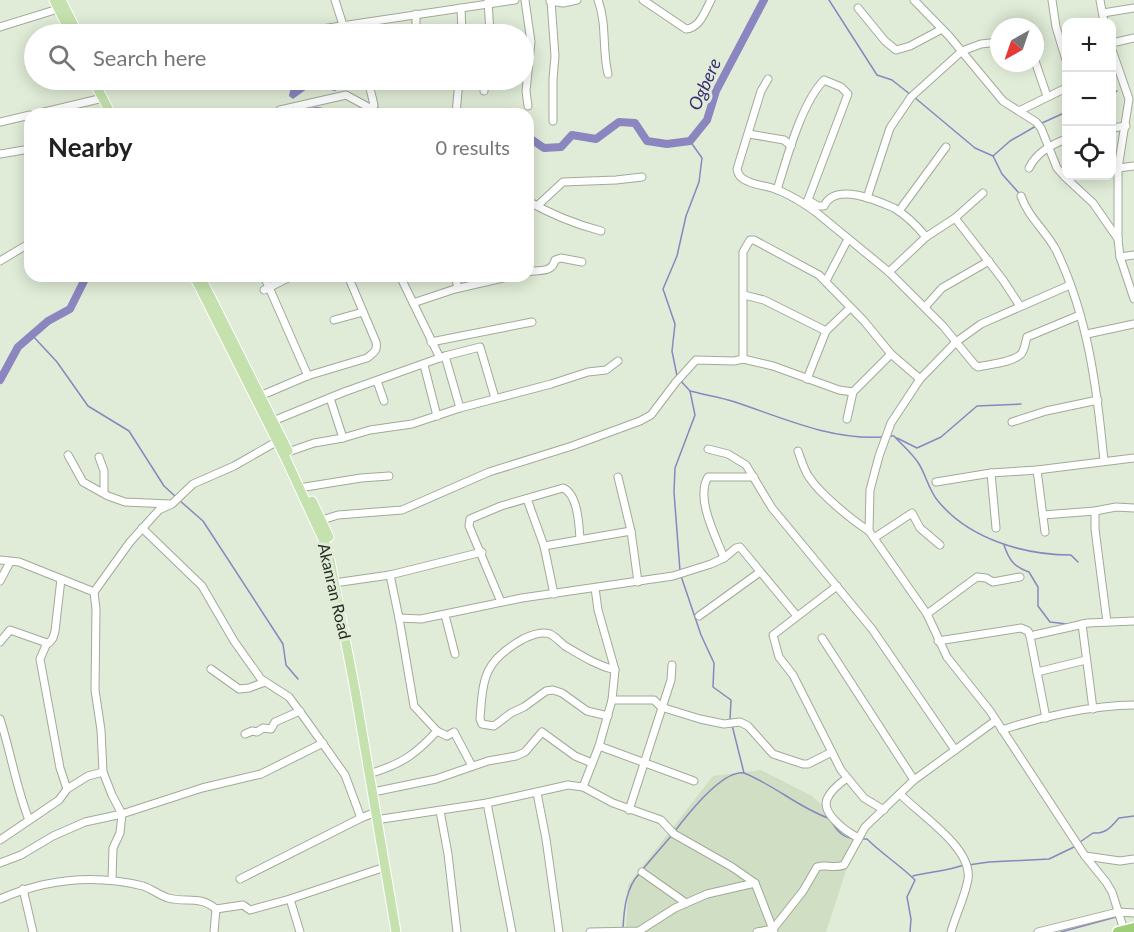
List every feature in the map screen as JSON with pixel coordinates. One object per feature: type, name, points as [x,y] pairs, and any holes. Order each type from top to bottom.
[{"type":"main road","points":[[57,3],[66,24]]},
{"type":"main road","points":[[57,3],[71,24]]},
{"type":"main road","points":[[99,90],[108,108]]},
{"type":"main road","points":[[105,90],[115,108]]},
{"type":"main road","name":"Akanran Road","points":[[197,282],[260,396],[322,520],[333,549],[341,582],[346,624]]},
{"type":"main road","name":"Akanran Road","points":[[203,282],[328,550],[346,624],[398,932]]},
{"type":"main road","name":"Akanran Road","points":[[367,740],[375,772],[385,867],[398,932]]},
{"type":"street","points":[[334,0],[342,24]]},
{"type":"street","points":[[355,24],[488,2],[515,0]]},
{"type":"street","points":[[525,0],[528,24]]},
{"type":"street","points":[[553,121],[555,56],[549,1],[563,3],[577,0]]},
{"type":"street","points":[[643,0],[686,29],[695,27],[711,0]]},
{"type":"street","points":[[914,0],[1004,100],[1036,122],[1057,168],[1093,203],[1118,239]]},
{"type":"street","points":[[1052,0],[1062,47]]},
{"type":"street","points":[[1100,0],[1104,18]]},
{"type":"street","points":[[601,1],[608,74]]},
{"type":"street","points":[[488,2],[489,24]]},
{"type":"street","points":[[0,27],[57,3]]},
{"type":"street","points":[[461,8],[462,24]]},
{"type":"street","points":[[858,8],[885,41],[896,50],[910,46],[942,29]]},
{"type":"street","points":[[1103,13],[1134,8]]},
{"type":"street","points":[[416,14],[416,24]]},
{"type":"street","points":[[1116,42],[1134,38]]},
{"type":"street","points":[[867,198],[890,128],[914,95],[962,51],[990,43]]},
{"type":"street","points":[[1039,72],[1047,96]]},
{"type":"street","points":[[1116,72],[1132,102],[1119,151],[1118,239],[1120,257],[1134,299]]},
{"type":"street","points":[[768,79],[761,91],[750,134],[737,169],[738,174],[760,186],[818,206],[824,206],[828,198],[842,193],[867,198],[898,211],[926,237]]},
{"type":"street","points":[[777,190],[791,143],[809,104],[824,80],[840,87],[848,94],[807,202]]},
{"type":"street","points":[[370,90],[373,108]]},
{"type":"street","points":[[457,108],[458,90]]},
{"type":"street","points":[[526,90],[528,106]]},
{"type":"street","points":[[1019,111],[1062,90]]},
{"type":"street","points":[[289,108],[346,95],[369,108]]},
{"type":"street","points":[[61,108],[103,98]]},
{"type":"street","points":[[0,122],[24,116]]},
{"type":"street","points":[[1116,127],[1126,126]]},
{"type":"street","points":[[750,134],[791,143]]},
{"type":"street","points":[[1029,168],[1048,146],[1062,141]]},
{"type":"street","points":[[898,211],[946,147]]},
{"type":"street","points":[[0,154],[24,150]]},
{"type":"street","points":[[1118,168],[1134,166]]},
{"type":"street","points":[[537,206],[563,182],[642,177]]},
{"type":"street","points":[[889,272],[926,237],[955,218],[983,193]]},
{"type":"street","points":[[1021,196],[1024,205],[1055,249],[1087,334],[1098,400],[1104,461]]},
{"type":"street","points":[[807,202],[889,272],[925,307],[978,367],[1020,355],[1025,348],[1027,338],[1032,334],[1080,315]]},
{"type":"street","points":[[534,204],[551,215],[601,231]]},
{"type":"street","points":[[955,218],[1020,306]]},
{"type":"street","points":[[826,281],[848,239]]},
{"type":"street","points":[[743,359],[743,252],[750,240],[762,243],[807,267],[826,281],[891,354],[921,379]]},
{"type":"street","points":[[0,261],[24,247]]},
{"type":"street","points":[[1120,257],[1134,255]]},
{"type":"street","points":[[534,271],[549,270],[555,261],[561,258],[582,262]]},
{"type":"street","points":[[925,307],[942,288],[988,261]]},
{"type":"street","points":[[266,282],[308,376]]},
{"type":"street","points":[[267,288],[280,282]]},
{"type":"street","points":[[260,396],[308,376],[367,358],[375,352],[376,342],[350,282]]},
{"type":"street","points":[[403,282],[431,342],[443,357],[460,408]]},
{"type":"street","points":[[456,282],[458,288]]},
{"type":"street","points":[[413,303],[458,288],[485,282]]},
{"type":"street","points":[[869,531],[870,490],[881,450],[891,423],[921,379],[956,342],[981,324],[1070,285]]},
{"type":"street","points":[[744,295],[764,300],[826,331]]},
{"type":"street","points":[[807,379],[826,331],[850,308]]},
{"type":"street","points":[[334,320],[363,312]]},
{"type":"street","points":[[431,342],[503,330],[532,322]]},
{"type":"street","points":[[1087,334],[1134,324]]},
{"type":"street","points":[[273,421],[443,357],[480,347],[495,398]]},
{"type":"street","points":[[847,419],[854,392],[891,354]]},
{"type":"street","points":[[322,520],[338,515],[402,510],[489,472],[572,446],[640,421],[651,415],[696,360],[734,361],[743,359],[773,366],[839,390],[854,392]]},
{"type":"street","points":[[288,452],[314,442],[412,424],[588,372],[606,370],[618,361]]},
{"type":"street","points":[[424,365],[437,416]]},
{"type":"street","points":[[377,381],[384,401]]},
{"type":"street","points":[[330,398],[343,438]]},
{"type":"street","points":[[1012,422],[1046,411],[1098,400]]},
{"type":"street","points":[[112,879],[113,848],[120,833],[122,814],[103,772],[101,730],[95,690],[96,609],[94,592],[142,528],[159,510],[176,500],[193,484],[234,466],[276,442]]},
{"type":"street","points":[[708,449],[728,454],[746,465],[772,508],[872,629],[955,750]]},
{"type":"street","points":[[798,451],[808,476],[855,523],[869,531],[927,614],[947,657],[1002,730],[1085,856],[1106,882],[1112,892],[1125,930]]},
{"type":"street","points":[[68,455],[83,482],[125,502],[176,500]]},
{"type":"street","points":[[99,457],[104,471],[104,493]]},
{"type":"street","points":[[936,482],[991,473],[1037,470],[1134,458]]},
{"type":"street","points":[[1037,470],[1045,532]]},
{"type":"street","points":[[991,473],[996,528]]},
{"type":"street","points":[[305,487],[389,477]]},
{"type":"street","points":[[618,477],[631,531],[638,582]]},
{"type":"street","points":[[724,558],[706,513],[704,485],[708,477],[753,477]]},
{"type":"street","points":[[501,602],[482,552],[469,526],[470,519],[501,506],[567,489],[578,514],[580,539]]},
{"type":"street","points":[[527,499],[544,546],[554,594]]},
{"type":"street","points":[[1043,515],[1116,507],[1134,508]]},
{"type":"street","points":[[1095,511],[1095,529],[1107,622]]},
{"type":"street","points":[[874,538],[912,513],[921,528],[940,545]]},
{"type":"street","points":[[142,528],[202,586],[234,641],[265,682],[289,698],[300,711],[345,775],[361,818]]},
{"type":"street","points":[[544,546],[631,531]]},
{"type":"street","points":[[399,618],[421,619],[501,602],[688,573],[724,558],[740,547],[797,616]]},
{"type":"street","points":[[341,582],[390,575],[482,552]]},
{"type":"street","points":[[0,560],[19,562],[94,592]]},
{"type":"street","points":[[0,581],[10,562]]},
{"type":"street","points":[[699,616],[760,572]]},
{"type":"street","points":[[390,575],[414,706],[437,731],[447,736],[454,732],[472,766]]},
{"type":"street","points":[[927,614],[977,577],[993,582],[1020,577]]},
{"type":"street","points":[[61,579],[55,631],[40,659],[60,768],[67,789]]},
{"type":"street","points":[[837,586],[773,635],[774,645],[779,657],[793,675],[847,778],[864,798],[884,810]]},
{"type":"street","points":[[583,787],[608,716],[615,669],[598,610],[595,588]]},
{"type":"street","points":[[445,615],[455,654]]},
{"type":"street","points":[[1030,636],[1082,624],[1134,621]]},
{"type":"street","points":[[1082,624],[1093,709]]},
{"type":"street","points":[[938,640],[1021,628],[1028,631],[1046,718]]},
{"type":"street","points":[[0,642],[10,630],[47,643]]},
{"type":"street","points":[[608,716],[587,711],[562,693],[553,690],[546,691],[494,726],[482,724],[480,719],[483,684],[490,665],[503,652],[528,636],[539,633],[550,634],[591,662],[615,669]]},
{"type":"street","points":[[822,638],[914,780]]},
{"type":"street","points":[[1037,672],[1086,660]]},
{"type":"street","points":[[629,810],[671,680],[672,665]]},
{"type":"street","points":[[212,669],[238,689],[265,682]]},
{"type":"street","points":[[612,700],[654,699],[661,707],[700,719],[724,724],[740,722],[748,726],[773,754],[803,764],[808,764],[832,752]]},
{"type":"street","points":[[1002,730],[1093,709],[1134,705]]},
{"type":"street","points":[[245,734],[252,731],[257,732],[263,728],[271,729],[275,722],[300,711]]},
{"type":"street","points":[[0,719],[20,797],[29,820]]},
{"type":"street","points":[[757,932],[773,930],[817,867],[844,865],[865,827],[914,780],[995,721]]},
{"type":"street","points":[[375,772],[392,767],[411,757],[437,731]]},
{"type":"street","points":[[378,791],[436,779],[472,766],[525,752],[542,732],[567,752],[592,763]]},
{"type":"street","points":[[0,863],[21,855],[53,836],[85,822],[122,814],[202,788],[261,774],[322,743]]},
{"type":"street","points":[[599,746],[694,781]]},
{"type":"street","points":[[0,840],[59,800],[67,789],[88,776],[103,772]]},
{"type":"street","points":[[847,778],[827,799],[826,806],[834,820],[847,832],[859,838]]},
{"type":"street","points":[[240,879],[361,818],[440,811],[519,795],[537,794],[568,785],[583,787],[607,801],[661,820],[673,833],[755,883],[773,930]]},
{"type":"street","points":[[537,794],[546,839],[559,932]]},
{"type":"street","points":[[900,794],[955,845],[966,861],[969,877],[951,932]]},
{"type":"street","points":[[487,803],[512,932]]},
{"type":"street","points":[[440,811],[448,855],[457,932]]},
{"type":"street","points":[[1085,856],[1120,861],[1134,859]]},
{"type":"street","points":[[0,899],[23,889],[70,880],[112,879],[147,887],[167,897],[207,902],[216,909],[243,905],[250,910],[385,867]]},
{"type":"street","points":[[642,872],[686,903]]},
{"type":"street","points":[[590,932],[639,931],[686,903],[707,894],[755,883]]},
{"type":"street","points":[[23,889],[33,932]]},
{"type":"street","points":[[290,899],[300,932]]},
{"type":"street","points":[[214,932],[216,909]]},
{"type":"street","points":[[1038,932],[1118,912],[1134,913]]},
{"type":"shaded area","points":[[290,90],[305,90],[293,99],[289,96]]},
{"type":"shaded area","points":[[761,770],[812,796],[857,837],[826,932],[626,932],[628,885],[713,776]]},
{"type":"waterway","name":"Ogbere","points":[[534,141],[544,148],[561,147],[572,135],[596,139],[619,122],[635,123],[647,141],[667,144],[690,141],[707,120],[716,91],[764,0]]},
{"type":"waterway","points":[[829,0],[877,75],[892,80],[911,95]]},
{"type":"waterway","points":[[914,97],[975,148],[993,156],[1002,174],[1018,192]]},
{"type":"waterway","points":[[1040,124],[1062,114]]},
{"type":"waterway","points":[[993,156],[1010,141],[1036,126]]},
{"type":"waterway","points":[[677,376],[672,351],[675,324],[663,289],[677,256],[686,216],[699,182],[702,158],[690,141]]},
{"type":"waterway","name":"Ogbere","points":[[0,380],[18,347],[48,321],[70,309],[84,282]]},
{"type":"waterway","points":[[32,335],[57,362],[88,406],[129,431],[164,486],[176,497]]},
{"type":"waterway","points":[[680,380],[690,391],[695,415],[675,468],[674,492],[680,571]]},
{"type":"waterway","points":[[690,391],[729,400],[807,427],[844,435],[882,437]]},
{"type":"waterway","points":[[897,438],[917,448],[941,437],[977,406],[1021,404]]},
{"type":"waterway","points":[[890,436],[894,436],[917,460],[932,493],[951,514],[965,525],[981,535],[1016,548],[1071,555],[1078,562]]},
{"type":"waterway","points":[[179,500],[203,521],[283,644],[286,665],[298,679]]},
{"type":"waterway","points":[[1004,545],[1013,562],[1019,568],[1029,572],[1038,587],[1038,606],[1050,622],[1067,624]]},
{"type":"waterway","points":[[681,576],[701,635],[714,663],[713,687],[731,700],[730,720]]},
{"type":"waterway","points":[[732,725],[744,773],[828,818]]},
{"type":"waterway","points":[[675,831],[706,794],[726,778],[744,773]]},
{"type":"waterway","points":[[1080,842],[1093,833],[1108,829],[1119,818],[1134,816]]},
{"type":"waterway","points":[[833,824],[842,834],[855,839]]},
{"type":"waterway","points":[[642,870],[672,835]]},
{"type":"waterway","points":[[863,839],[867,839],[915,880],[907,897],[911,919],[910,932]]},
{"type":"waterway","points":[[968,865],[1049,859],[1074,847]]},
{"type":"waterway","points":[[913,876],[964,865]]},
{"type":"waterway","points":[[623,928],[628,892],[639,874]]},
{"type":"waterway","points":[[1061,932],[1116,917]]}]
